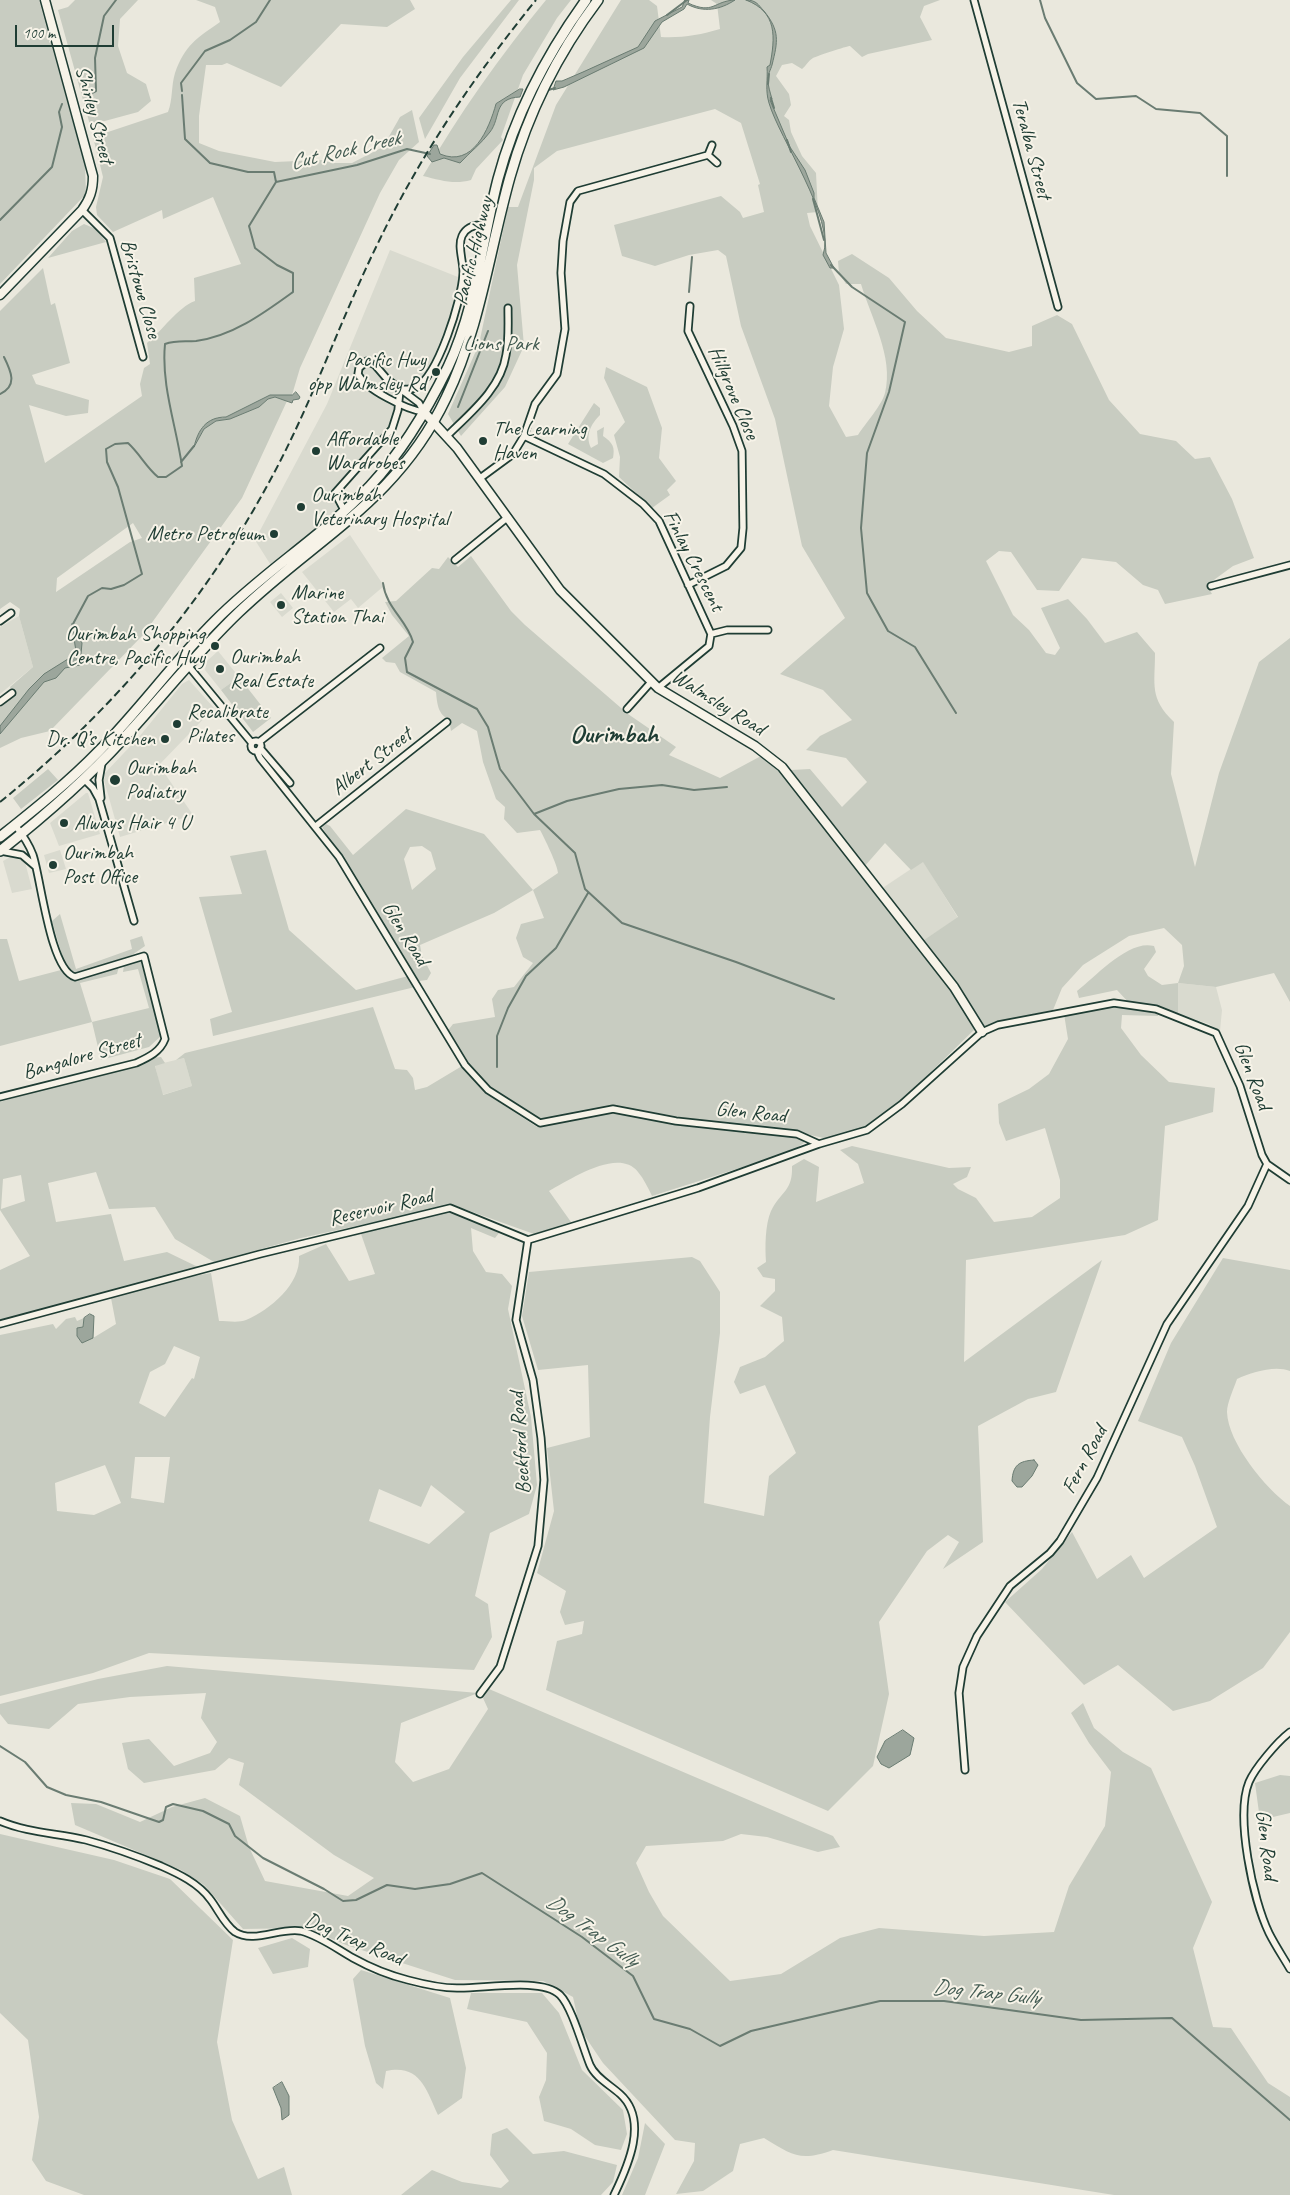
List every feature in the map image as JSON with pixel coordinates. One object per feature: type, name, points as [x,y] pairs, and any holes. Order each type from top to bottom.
[{"type":"main road","name":"Pacific Highway","points":[[0,837],[85,766],[181,657],[234,602],[344,510],[386,466],[415,429],[450,364],[460,336],[498,178],[520,116],[544,66],[586,0]]},
{"type":"main road","name":"Pacific Highway","points":[[0,851],[84,780],[215,636],[257,595],[354,517],[376,497],[413,455],[434,422],[464,358],[484,289],[510,176],[530,120],[554,65],[598,0]]},
{"type":"street","name":"Shirley Street","points":[[0,295],[82,210],[91,196],[93,176],[45,0]]},
{"type":"street","name":"Teralba Street","points":[[974,0],[1058,307]]},
{"type":"street","points":[[708,155],[712,144]]},
{"type":"street","points":[[708,155],[717,163]]},
{"type":"street","points":[[479,478],[513,454],[524,436],[530,414],[557,374],[565,329],[561,273],[563,242],[570,202],[578,191],[708,155]]},
{"type":"street","name":"Bristowe Close","points":[[82,210],[110,238],[143,357]]},
{"type":"street","points":[[400,389],[415,388],[424,381],[438,358],[447,338],[461,289],[463,275],[462,236],[467,229],[475,225],[488,225]]},
{"type":"street","name":"Hillgrove Close","points":[[688,584],[726,566],[742,548],[743,528],[742,451],[733,426],[688,331],[690,306]]},
{"type":"street","points":[[446,436],[477,407],[498,377],[506,358],[508,308]]},
{"type":"street","points":[[367,361],[371,361],[400,389],[419,403],[424,412],[414,410],[366,385],[358,374],[359,368],[367,361]]},
{"type":"street","points":[[344,510],[335,493],[392,429],[399,403],[400,389]]},
{"type":"street","name":"Walmsley Road","points":[[424,412],[446,436],[479,478],[560,590],[658,688],[755,746],[782,767],[954,987],[982,1032]]},
{"type":"street","name":"Finlay Crescent","points":[[524,436],[604,474],[643,504],[659,521],[711,634],[709,646],[658,688]]},
{"type":"street","points":[[455,560],[508,517]]},
{"type":"street","points":[[1211,586],[1290,565]]},
{"type":"street","points":[[0,621],[11,614]]},
{"type":"street","points":[[711,634],[728,630],[768,630]]},
{"type":"street","points":[[181,657],[252,742],[251,748],[259,747],[380,648]]},
{"type":"street","points":[[627,709],[652,682]]},
{"type":"street","points":[[0,702],[12,694]]},
{"type":"street","name":"Albert Street","points":[[316,826],[447,722]]},
{"type":"street","points":[[259,747],[290,783]]},
{"type":"street","name":"Glen Road","points":[[259,747],[260,758],[339,857],[465,1065],[488,1090],[540,1123],[613,1109],[714,1126],[797,1134],[819,1144],[867,1130],[902,1104],[982,1032],[998,1025],[1114,1003],[1156,1008],[1216,1033],[1221,1040],[1240,1086],[1267,1164]]},
{"type":"street","points":[[103,761],[99,780],[104,812]]},
{"type":"street","points":[[84,780],[96,792],[104,812],[134,921]]},
{"type":"street","points":[[15,825],[30,848],[37,867]]},
{"type":"street","points":[[0,851],[22,855],[37,867]]},
{"type":"street","name":"Bangalore Street","points":[[0,1097],[136,1063],[155,1053],[162,1047],[165,1039],[144,956],[75,977],[64,971],[53,942],[37,867]]},
{"type":"street","points":[[528,1240],[688,1191],[819,1144]]},
{"type":"street","points":[[1267,1164],[1290,1180]]},
{"type":"street","name":"Fern Road","points":[[965,1770],[959,1693],[963,1667],[977,1636],[1010,1586],[1050,1553],[1060,1541],[1097,1478],[1168,1324],[1248,1206],[1267,1164]]},
{"type":"street","name":"Reservoir Road","points":[[0,1324],[260,1254],[450,1208],[528,1240]]},
{"type":"street","name":"Beckford Road","points":[[480,1694],[500,1667],[539,1536],[544,1480],[541,1438],[533,1380],[516,1320],[528,1240]]},
{"type":"street","name":"Glen Road","points":[[1290,1732],[1265,1759],[1249,1781],[1244,1799],[1245,1838],[1260,1908],[1269,1932],[1290,1970]]},
{"type":"street","name":"Dog Trap Road","points":[[0,1821],[22,1829],[85,1840],[163,1867],[194,1884],[204,1892],[230,1927],[242,1935],[262,1935],[288,1930],[301,1931],[323,1940],[370,1967],[411,1981],[457,1988],[519,1985],[537,1986],[555,1991],[564,2001],[593,2071],[622,2096],[634,2116],[634,2136],[631,2150],[614,2195]]},
{"type":"shaded area","points":[[685,0],[689,0],[688,3],[708,8],[735,0],[711,9],[699,9],[687,4],[684,9],[662,22],[644,48],[564,87],[553,90],[556,81],[562,81],[638,47],[655,21],[682,7]]},
{"type":"shaded area","points":[[746,0],[755,2],[764,11],[756,5]]},
{"type":"shaded area","points":[[764,11],[773,24],[776,36],[776,49],[768,78],[772,99],[770,100],[790,147],[805,170],[814,193],[814,198],[824,222],[826,253],[834,268],[830,268],[823,255],[825,240],[814,201],[769,103],[767,67],[770,65],[772,55],[772,27]]},
{"type":"shaded area","points":[[523,89],[520,97],[505,101],[490,132],[460,163],[444,158],[432,162],[427,156],[434,145],[437,145],[440,154],[452,157],[462,156],[470,151],[478,144],[484,134],[496,104]]},
{"type":"shaded area","points":[[390,250],[463,279],[446,339],[423,380],[398,404],[391,428],[334,493],[343,509],[272,567],[255,540],[327,404]]},
{"type":"shaded area","points":[[296,392],[300,397],[293,400],[292,403],[275,397],[268,399],[259,407],[230,419],[216,421],[204,429],[194,447],[201,430],[213,419],[226,417],[270,395],[292,395]]},
{"type":"shaded area","points":[[350,535],[384,586],[358,608],[351,599],[334,612],[302,572]]},
{"type":"shaded area","points":[[281,593],[293,608],[282,617],[270,602]]},
{"type":"shaded area","points":[[19,616],[33,667],[0,694],[0,627]]},
{"type":"shaded area","points":[[72,624],[82,643],[80,665],[65,668],[56,678],[44,682],[0,734],[0,726],[29,689],[44,674],[76,654]]},
{"type":"shaded area","points":[[218,651],[239,677],[221,690],[205,670],[207,661]]},
{"type":"shaded area","points":[[189,680],[214,708],[159,765],[193,815],[120,837],[104,780],[105,773],[139,737],[182,684]]},
{"type":"shaded area","points":[[88,793],[100,834],[59,846],[50,823]]},
{"type":"shaded area","points":[[60,850],[66,869],[49,873],[44,855]]},
{"type":"shaded area","points":[[12,856],[25,862],[32,889],[12,893],[3,861]]},
{"type":"shaded area","points":[[923,861],[958,918],[921,942],[881,889]]},
{"type":"shaded area","points":[[1178,983],[1216,987],[1222,1010],[1220,1031],[1209,1024],[1178,1014]]},
{"type":"shaded area","points":[[184,1058],[192,1086],[162,1095],[155,1065]]},
{"type":"shaded area","points":[[90,1314],[94,1316],[93,1338],[82,1343],[77,1336],[77,1328],[83,1327],[84,1318]]},
{"type":"shaded area","points":[[1034,1460],[1038,1465],[1032,1476],[1022,1487],[1017,1487],[1012,1481],[1015,1468],[1024,1461]]},
{"type":"shaded area","points":[[903,1730],[914,1738],[910,1755],[889,1768],[881,1764],[877,1757],[885,1741]]},
{"type":"shaded area","points":[[282,2082],[289,2096],[289,2115],[282,2120],[281,2108],[273,2088]]},
{"type":"green space","points":[[0,0],[39,0],[85,166],[86,194],[0,284]]},
{"type":"green space","points":[[75,0],[138,0],[120,19],[118,46],[127,73],[146,84],[151,101],[138,112],[90,125],[58,10],[68,7]]},
{"type":"green space","points":[[196,0],[410,0],[415,9],[387,27],[341,24],[281,87],[227,63],[222,65],[206,65],[199,116],[199,143],[219,151],[275,162],[320,160],[335,163],[352,163],[383,147],[400,117],[412,110],[419,142],[399,160],[380,193],[300,368],[292,395],[270,395],[226,417],[218,417],[201,428],[195,445],[204,429],[216,421],[230,419],[259,407],[268,399],[275,397],[287,401],[242,498],[143,635],[50,731],[21,738],[0,748],[0,707],[14,696],[10,687],[33,667],[19,616],[20,609],[10,602],[0,609],[0,311],[43,268],[51,305],[55,303],[70,363],[32,375],[36,384],[89,400],[88,413],[66,416],[29,405],[45,463],[142,396],[140,384],[144,368],[150,364],[147,343],[182,308],[195,301],[194,278],[241,264],[213,197],[163,219],[162,210],[113,232],[97,215],[96,207],[103,177],[93,137],[168,112],[175,73],[183,55],[198,38],[220,22],[215,7]],"holes":[[[133,523],[142,538],[130,542],[56,592],[57,578]]]},
{"type":"green space","points":[[511,0],[519,0],[460,78],[425,139],[419,118],[463,57]]},
{"type":"green space","points":[[546,0],[571,0],[557,18],[523,75],[501,137],[503,140],[476,169],[471,180],[453,182],[423,176],[481,86],[512,42]]},
{"type":"green space","name":"Lions Park","points":[[621,0],[649,0],[657,6],[661,37],[669,37],[691,36],[720,29],[717,4],[711,0],[940,0],[924,6],[920,17],[932,40],[862,57],[848,46],[813,58],[802,69],[792,63],[782,65],[776,76],[789,94],[791,105],[784,116],[789,120],[791,132],[802,156],[816,173],[818,212],[807,213],[810,226],[839,285],[844,329],[833,367],[829,406],[846,437],[858,435],[877,409],[885,393],[887,379],[884,352],[861,284],[846,284],[839,273],[838,261],[852,254],[889,278],[917,311],[946,338],[1009,352],[1032,346],[1032,326],[1057,315],[1072,324],[1109,400],[1140,434],[1176,441],[1195,459],[1210,457],[1232,499],[1254,558],[1233,566],[1207,585],[1212,594],[1165,604],[1158,590],[1143,585],[1116,562],[1082,558],[1059,591],[1037,590],[1011,552],[999,551],[986,561],[1013,615],[1029,630],[1046,653],[1055,655],[1060,648],[1041,608],[1068,599],[1087,619],[1105,643],[1137,632],[1155,653],[1155,690],[1160,706],[1174,722],[1171,774],[1195,867],[1219,773],[1259,662],[1290,638],[1290,1002],[1274,973],[1216,987],[1178,983],[1184,966],[1182,945],[1164,928],[1129,936],[1083,965],[1062,988],[1053,1010],[999,1021],[983,1029],[921,942],[958,917],[923,862],[911,870],[885,843],[864,867],[791,770],[810,769],[842,807],[867,782],[846,758],[806,750],[820,736],[852,720],[823,690],[780,674],[845,618],[802,546],[775,419],[741,326],[726,256],[718,250],[689,255],[655,266],[622,256],[614,225],[721,196],[740,212],[743,218],[764,212],[758,185],[760,184],[741,123],[715,109],[557,151],[534,168],[534,180],[517,265],[524,346],[505,387],[461,436],[448,414],[479,344],[508,207],[518,207],[556,105]]},
{"type":"green space","points":[[84,224],[96,229],[106,242],[48,258],[72,231]]},
{"type":"green space","points":[[606,367],[647,387],[662,428],[659,458],[676,481],[667,490],[670,495],[652,508],[619,477],[620,457],[614,435],[625,422],[604,378]]},
{"type":"green space","points":[[594,403],[600,408],[600,415],[590,430],[589,443],[591,448],[598,444],[597,431],[604,427],[603,436],[611,443],[614,451],[613,458],[603,463],[568,444]]},
{"type":"green space","points":[[471,556],[511,611],[525,625],[628,714],[676,747],[669,755],[720,778],[761,756],[778,771],[952,989],[975,1029],[901,1101],[866,1126],[828,1139],[797,1132],[725,1125],[611,1105],[578,1114],[540,1119],[490,1087],[467,1064],[446,1033],[453,1024],[495,1017],[492,999],[498,990],[514,987],[533,963],[523,957],[516,938],[521,924],[544,918],[533,890],[558,873],[540,830],[517,833],[504,819],[505,807],[496,799],[483,762],[477,731],[462,723],[451,731],[449,719],[442,715],[439,708],[436,692],[400,672],[395,663],[386,662],[382,658],[409,636],[392,615],[385,602],[396,601],[432,568],[439,569],[448,557],[458,567]]},
{"type":"green space","points":[[239,677],[271,718],[253,732],[221,690]]},
{"type":"green space","points":[[48,769],[58,780],[21,809],[13,798]]},
{"type":"green space","points":[[406,809],[484,834],[533,890],[494,913],[420,945],[422,956],[431,973],[427,980],[419,981],[322,827],[326,824],[330,826],[353,855]],"holes":[[[422,846],[431,852],[436,869],[412,890],[404,859],[410,847]]]},
{"type":"green space","points":[[266,850],[289,930],[356,990],[408,976],[415,987],[213,1036],[210,1019],[232,1012],[199,897],[242,894],[230,856]]},
{"type":"green space","points":[[60,914],[76,969],[132,949],[130,940],[142,936],[145,946],[132,955],[74,974],[66,969],[52,921]]},
{"type":"green space","points":[[0,939],[7,939],[19,981],[61,970],[69,978],[76,979],[119,966],[117,974],[80,983],[92,1022],[0,1046]]},
{"type":"green space","points":[[1144,945],[1154,946],[1156,952],[1144,969],[1148,976],[1162,985],[1178,983],[1178,1014],[1156,1007],[1130,1004],[1117,990],[1079,998],[1077,991],[1113,960],[1134,948]]},
{"type":"green space","points":[[140,959],[161,1036],[149,1047],[101,1060],[92,1022],[149,1008],[138,969],[123,972],[124,965]]},
{"type":"green space","points":[[1114,1005],[1157,1011],[1158,1016],[1122,1015],[1121,1028],[1141,1055],[1169,1082],[1215,1088],[1213,1112],[1165,1126],[1158,1220],[1125,1235],[966,1260],[964,1362],[1102,1260],[1056,1392],[1028,1399],[978,1426],[983,1542],[943,1569],[959,1542],[948,1535],[927,1551],[879,1622],[889,1694],[873,1766],[828,1811],[546,1690],[557,1641],[582,1634],[584,1621],[565,1625],[560,1612],[566,1591],[537,1573],[554,1511],[547,1448],[590,1437],[588,1365],[538,1370],[522,1316],[529,1272],[692,1257],[700,1261],[720,1292],[720,1333],[710,1417],[704,1503],[764,1516],[769,1476],[796,1453],[765,1385],[740,1394],[734,1382],[740,1367],[765,1357],[784,1341],[782,1317],[760,1306],[775,1291],[775,1279],[763,1277],[757,1268],[766,1262],[766,1236],[769,1217],[775,1204],[791,1181],[792,1166],[804,1159],[819,1167],[816,1202],[864,1183],[858,1164],[840,1150],[852,1146],[949,1168],[971,1167],[967,1177],[953,1184],[958,1189],[976,1198],[994,1222],[1032,1217],[1060,1198],[1060,1180],[1045,1128],[1006,1141],[999,1123],[998,1104],[1029,1089],[1049,1074],[1068,1039],[1064,1014]]},
{"type":"green space","points":[[373,1007],[395,1069],[407,1070],[413,1078],[415,1090],[427,1087],[462,1066],[485,1093],[537,1127],[613,1112],[674,1123],[798,1137],[802,1138],[804,1143],[790,1152],[652,1196],[638,1172],[629,1165],[619,1163],[607,1164],[594,1168],[549,1191],[571,1222],[534,1234],[453,1205],[301,1238],[214,1262],[175,1239],[155,1207],[109,1209],[96,1172],[48,1183],[56,1222],[111,1214],[124,1261],[167,1252],[198,1267],[0,1321],[0,1270],[30,1256],[0,1210],[0,1102],[143,1059],[161,1057],[165,1063],[155,1066],[163,1095],[192,1086],[184,1058],[176,1060],[185,1053]],"holes":[[[21,1175],[25,1201],[1,1209],[3,1179]]]},
{"type":"green space","points":[[452,1211],[499,1233],[495,1238],[471,1228],[473,1251],[486,1272],[502,1274],[512,1286],[508,1309],[531,1417],[537,1485],[529,1514],[490,1533],[475,1596],[488,1604],[492,1637],[474,1670],[149,1653],[93,1673],[0,1696],[0,1335],[53,1324],[56,1329],[66,1319],[75,1317],[77,1321],[84,1318],[83,1327],[77,1328],[77,1336],[93,1338],[116,1324],[111,1298],[178,1279],[211,1273],[219,1321],[243,1321],[265,1310],[282,1295],[295,1276],[299,1256],[326,1244],[349,1281],[375,1274],[361,1234],[395,1223]],"holes":[[[174,1346],[200,1357],[194,1379],[192,1378],[165,1417],[139,1403],[150,1372],[165,1364]],[[135,1457],[170,1457],[164,1503],[131,1498]],[[105,1465],[121,1503],[94,1515],[57,1511],[55,1483]],[[431,1485],[465,1512],[429,1544],[369,1521],[379,1489],[421,1507]]]},
{"type":"green space","points":[[1223,1258],[1290,1270],[1290,1371],[1271,1369],[1237,1379],[1229,1400],[1227,1412],[1229,1424],[1241,1451],[1270,1489],[1290,1506],[1290,1632],[1263,1668],[1210,1701],[1173,1711],[1118,1665],[1084,1685],[1005,1602],[1042,1569],[1072,1532],[1097,1579],[1131,1555],[1144,1578],[1217,1527],[1195,1466],[1182,1437],[1138,1421],[1171,1343]]},
{"type":"green space","points":[[167,1666],[478,1693],[401,1723],[395,1762],[413,1782],[449,1769],[488,1709],[483,1698],[489,1689],[833,1836],[840,1847],[818,1852],[767,1837],[741,1834],[723,1841],[646,1846],[636,1863],[649,1892],[663,1916],[730,1981],[781,1974],[840,1938],[879,1928],[984,1936],[1054,1932],[1069,1886],[1105,1826],[1111,1772],[1089,1743],[1071,1713],[1083,1703],[1094,1728],[1123,1752],[1151,1768],[1212,1902],[1193,1948],[1213,2027],[1231,2028],[1268,2083],[1290,2097],[1290,2195],[1114,2195],[833,2150],[812,2156],[797,2155],[782,2149],[764,2138],[740,2144],[733,2171],[703,2191],[676,2194],[694,2161],[695,2143],[675,2140],[603,2063],[580,2029],[573,1997],[543,1981],[455,1980],[346,1945],[307,1928],[243,1929],[204,1885],[181,1870],[75,1825],[71,1803],[96,1804],[140,1822],[172,1807],[205,1798],[240,1816],[249,1847],[265,1881],[348,1896],[374,1878],[334,1855],[239,1785],[244,1763],[229,1758],[215,1770],[144,1783],[128,1769],[122,1743],[149,1739],[174,1766],[210,1753],[217,1742],[201,1718],[206,1693],[130,1697],[78,1704],[49,1729],[8,1724],[0,1714],[0,1704],[98,1679]]},
{"type":"green space","points":[[1280,1775],[1290,1776],[1290,1813],[1260,1820],[1255,1783]]},
{"type":"green space","points":[[0,1834],[114,1860],[170,1879],[233,1940],[217,2042],[232,2120],[258,2179],[284,2167],[292,2195],[84,2195],[46,2181],[32,2160],[39,2117],[28,2040],[0,2013]]},
{"type":"green space","points":[[292,1938],[310,1949],[308,1967],[273,1974],[258,1948]]},
{"type":"green space","points":[[361,1970],[450,1998],[466,2068],[462,2098],[438,2115],[425,2088],[414,2075],[407,2071],[386,2071],[383,2089],[376,2083],[365,2046],[353,1979]]},
{"type":"green space","points":[[471,1993],[542,1993],[559,2013],[582,2070],[623,2110],[627,2134],[621,2150],[595,2145],[571,2129],[544,2121],[539,2097],[546,2080],[547,2053],[527,2022],[467,2009]]},
{"type":"green space","points":[[645,2123],[665,2144],[645,2195],[622,2195],[638,2158]]},
{"type":"green space","points":[[507,2128],[533,2154],[564,2151],[617,2165],[613,2182],[601,2195],[401,2195],[432,2170],[462,2182],[501,2188],[509,2181],[490,2155],[492,2134]]},
{"type":"waterway","points":[[86,96],[96,91],[95,58],[104,16],[116,0]]},
{"type":"waterway","points":[[182,91],[181,83],[205,51],[230,40],[256,22],[270,0]]},
{"type":"waterway","name":"Cut Rock Creek","points":[[667,15],[687,0]]},
{"type":"waterway","points":[[1040,0],[1045,18],[1077,83],[1096,99],[1136,96],[1156,109],[1200,113],[1227,136],[1227,176]]},
{"type":"waterway","points":[[768,84],[769,74]]},
{"type":"waterway","name":"Cut Rock Creek","points":[[545,91],[555,88]]},
{"type":"waterway","points":[[73,624],[88,596],[102,588],[111,589],[124,585],[142,574],[118,487],[107,462],[106,449],[115,444],[128,443],[158,477],[166,477],[182,466],[167,390],[164,359],[165,344],[196,341],[223,334],[248,322],[293,292],[293,273],[277,265],[255,248],[249,226],[276,182],[274,172],[248,172],[210,163],[185,139],[182,95]]},
{"type":"waterway","points":[[771,98],[774,108]]},
{"type":"waterway","points":[[0,220],[52,167],[62,127],[59,112],[62,104]]},
{"type":"waterway","points":[[787,140],[791,152]]},
{"type":"waterway","name":"Cut Rock Creek","points":[[276,182],[357,165],[407,149],[430,154]]},
{"type":"waterway","points":[[813,199],[824,240]]},
{"type":"waterway","points":[[689,292],[692,257]]},
{"type":"waterway","points":[[831,265],[852,287],[905,322],[889,392],[867,453],[861,528],[867,593],[888,631],[915,647],[956,713]]},
{"type":"waterway","points":[[458,407],[488,331]]},
{"type":"waterway","points":[[0,394],[6,391],[11,382],[11,373],[4,357]]},
{"type":"waterway","points":[[181,462],[194,446]]},
{"type":"waterway","points":[[383,583],[388,600],[406,627],[413,642],[405,658],[407,672],[477,709],[488,727],[500,769],[534,814],[575,853],[585,889],[622,923],[736,962],[834,999]]},
{"type":"waterway","points":[[534,814],[567,801],[619,789],[662,785],[694,790],[727,787]]},
{"type":"waterway","points":[[497,1067],[497,1036],[508,1008],[526,976],[556,948],[588,893]]},
{"type":"waterway","name":"Dog Trap Gully","points":[[0,1746],[25,1762],[47,1787],[66,1795],[101,1802],[159,1822],[163,1820],[166,1807],[173,1804],[203,1811],[229,1824],[235,1836],[263,1858],[324,1889],[343,1901],[356,1900],[387,1885],[415,1889],[450,1884],[482,1873],[582,1937],[633,1976],[654,2019],[690,2029],[720,2046],[751,2031],[880,2001],[944,2001],[1081,2020],[1172,2018],[1290,2120]]},
{"type":"railway","points":[[0,802],[81,730],[118,692],[154,651],[219,565],[248,520],[288,445],[365,270],[395,209],[450,116],[513,28],[536,0]]},
{"type":"place","name":"Pacific Hwy opp Walmsley Rd","points":[[436,372]]},
{"type":"place","name":"The Learning Haven","points":[[483,441]]},
{"type":"place","name":"Affordable Wardrobes","points":[[316,451]]},
{"type":"place","name":"Ourimbah Veterinary Hospital","points":[[301,507]]},
{"type":"place","name":"Metro Petroleum","points":[[274,534]]},
{"type":"place","name":"Marine Station Thai","points":[[281,605]]},
{"type":"place","name":"Ourimbah Shopping Centre, Pacific Hwy","points":[[215,646]]},
{"type":"place","name":"Ourimbah Real Estate","points":[[220,669]]},
{"type":"place","name":"Recalibrate Pilates","points":[[177,724]]},
{"type":"place","name":"Dr. Q’s Kitchen","points":[[165,739]]},
{"type":"place","name":"Ourimbah Podiatry","points":[[115,780]]},
{"type":"place","name":"Always Hair 4 U","points":[[64,823]]},
{"type":"place","name":"Ourimbah Post Office","points":[[53,865]]},
{"type":"district","name":"Ourimbah","points":[[614,735]]}]
